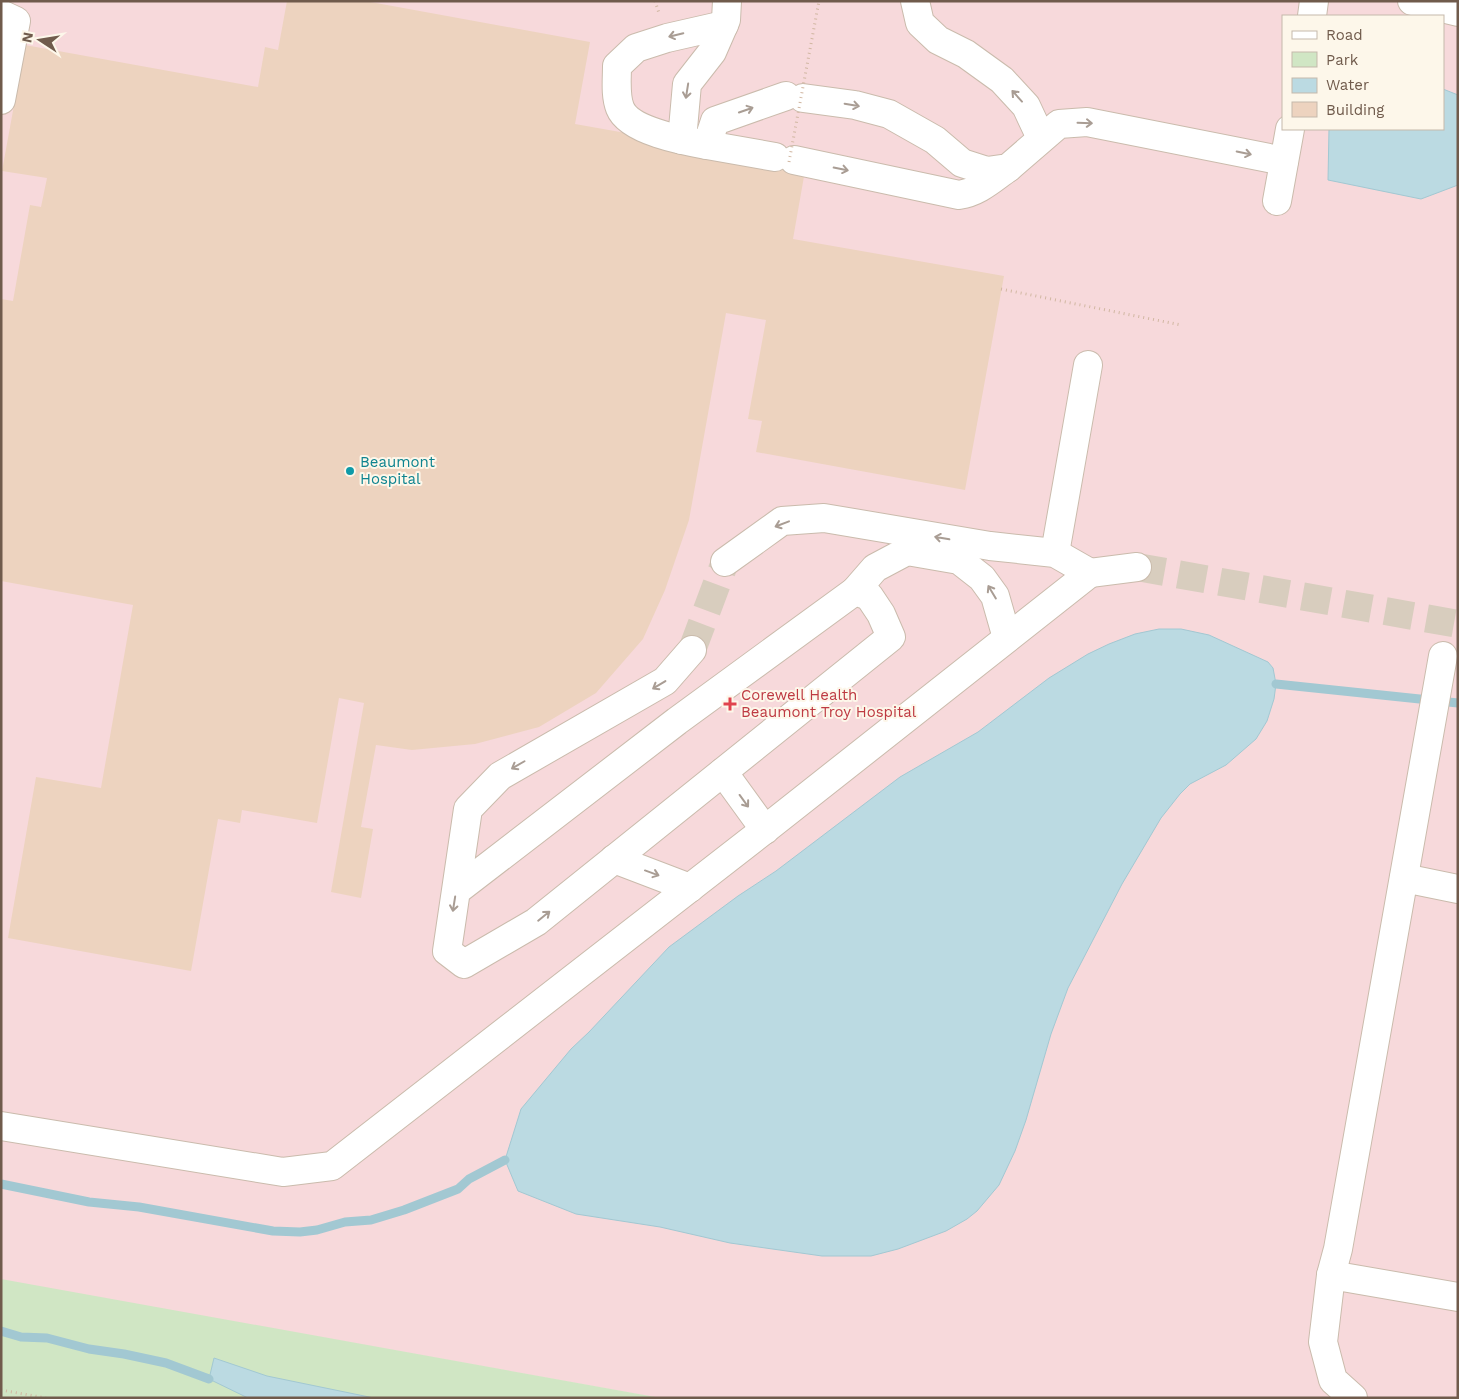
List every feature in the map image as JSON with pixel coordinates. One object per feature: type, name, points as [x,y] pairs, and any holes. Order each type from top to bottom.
[{"type":"lane","points":[[915,1],[920,23],[938,40],[966,54],[1002,80],[1026,106],[1041,138]]},
{"type":"lane","points":[[1312,15],[1314,1]]},
{"type":"lane","points":[[1412,1],[1458,12]]},
{"type":"lane","points":[[694,142],[687,84],[712,52],[726,13]]},
{"type":"lane","points":[[726,13],[667,38],[636,48],[617,66],[616,92],[620,110],[633,122],[658,134],[960,195],[972,193],[1008,168],[1059,124],[1087,122],[1284,161]]},
{"type":"lane","points":[[1,14],[16,21],[1,100]]},
{"type":"lane","points":[[694,142],[715,121],[795,97],[855,105],[889,114],[935,140],[962,163],[987,171],[1008,168]]},
{"type":"lane","points":[[1277,201],[1290,130]]},
{"type":"lane","points":[[1055,553],[1088,366]]},
{"type":"lane","points":[[725,562],[782,521],[824,518],[990,546],[1055,553],[1090,574]]},
{"type":"lane","points":[[456,891],[677,721],[855,591],[875,568],[907,551],[959,560],[982,578],[996,596],[1007,638]]},
{"type":"lane","points":[[1,1126],[283,1172],[332,1166],[1090,574],[1137,567]]},
{"type":"lane","points":[[692,650],[665,681],[500,776],[468,809],[447,951],[464,964],[536,922],[891,637],[881,614],[869,596],[855,591]]},
{"type":"lane","points":[[1353,1398],[1332,1380],[1323,1342],[1331,1274],[1338,1249],[1441,669]]},
{"type":"lane","points":[[722,772],[764,830]]},
{"type":"lane","points":[[614,859],[690,888]]},
{"type":"lane","points":[[1404,878],[1458,889]]},
{"type":"lane","points":[[1331,1274],[1458,1297]]},
{"type":"path","points":[[786,160],[819,1]]},
{"type":"path","points":[[1001,289],[1181,325]]},
{"type":"path","points":[[1,1390],[46,1398]]},
{"type":"shaded area","name":"Corewell Health Beaumont Troy Hospital","points":[[1,1],[1458,1],[1458,1398],[659,1398],[1,1280]]},
{"type":"green space","points":[[1,1279],[661,1398],[1,1398]]},
{"type":"water","points":[[1444,89],[1458,95],[1458,185],[1421,199],[1328,180],[1329,130],[1444,130]]},
{"type":"water","points":[[1159,629],[1181,629],[1209,635],[1268,662],[1273,668],[1276,684],[1274,699],[1267,721],[1256,739],[1226,765],[1190,784],[1180,794],[1161,818],[1122,884],[1068,988],[1051,1034],[1015,1151],[999,1185],[977,1211],[946,1231],[898,1249],[871,1256],[822,1256],[730,1243],[660,1227],[576,1214],[518,1191],[505,1160],[521,1109],[571,1049],[669,947],[738,896],[776,871],[900,777],[978,732],[1049,678],[1088,654],[1109,644],[1135,634]]},
{"type":"water","points":[[214,1358],[267,1376],[374,1398],[248,1398],[209,1379]]},
{"type":"building","name":"Beaumont Hospital","points":[[287,1],[365,1],[590,42],[575,124],[806,165],[793,239],[1004,276],[965,490],[756,452],[762,421],[748,419],[766,320],[726,313],[689,520],[665,590],[643,639],[596,693],[539,727],[475,744],[412,750],[376,745],[361,827],[373,829],[361,898],[331,892],[364,703],[339,698],[317,823],[242,810],[240,823],[218,819],[191,971],[8,938],[36,777],[101,788],[133,605],[1,581],[1,299],[13,301],[30,205],[41,207],[47,178],[2,171],[25,45],[258,87],[265,47],[278,50]]},
{"type":"waterway","points":[[1276,684],[1458,703]]},
{"type":"waterway","points":[[1,1184],[89,1202],[139,1207],[273,1231],[300,1232],[317,1230],[345,1222],[371,1220],[404,1210],[458,1189],[469,1179],[505,1160]]},
{"type":"waterway","points":[[1,1331],[21,1337],[47,1338],[89,1349],[166,1363],[209,1379]]},
{"type":"tunnel","points":[[692,650],[725,562]]},
{"type":"tunnel","points":[[1137,567],[1458,624]]},
{"type":"place","name":"Beaumont Hospital","points":[[350,471]]},
{"type":"place","name":"Corewell Health Beaumont Troy Hospital","points":[[730,704]]}]
